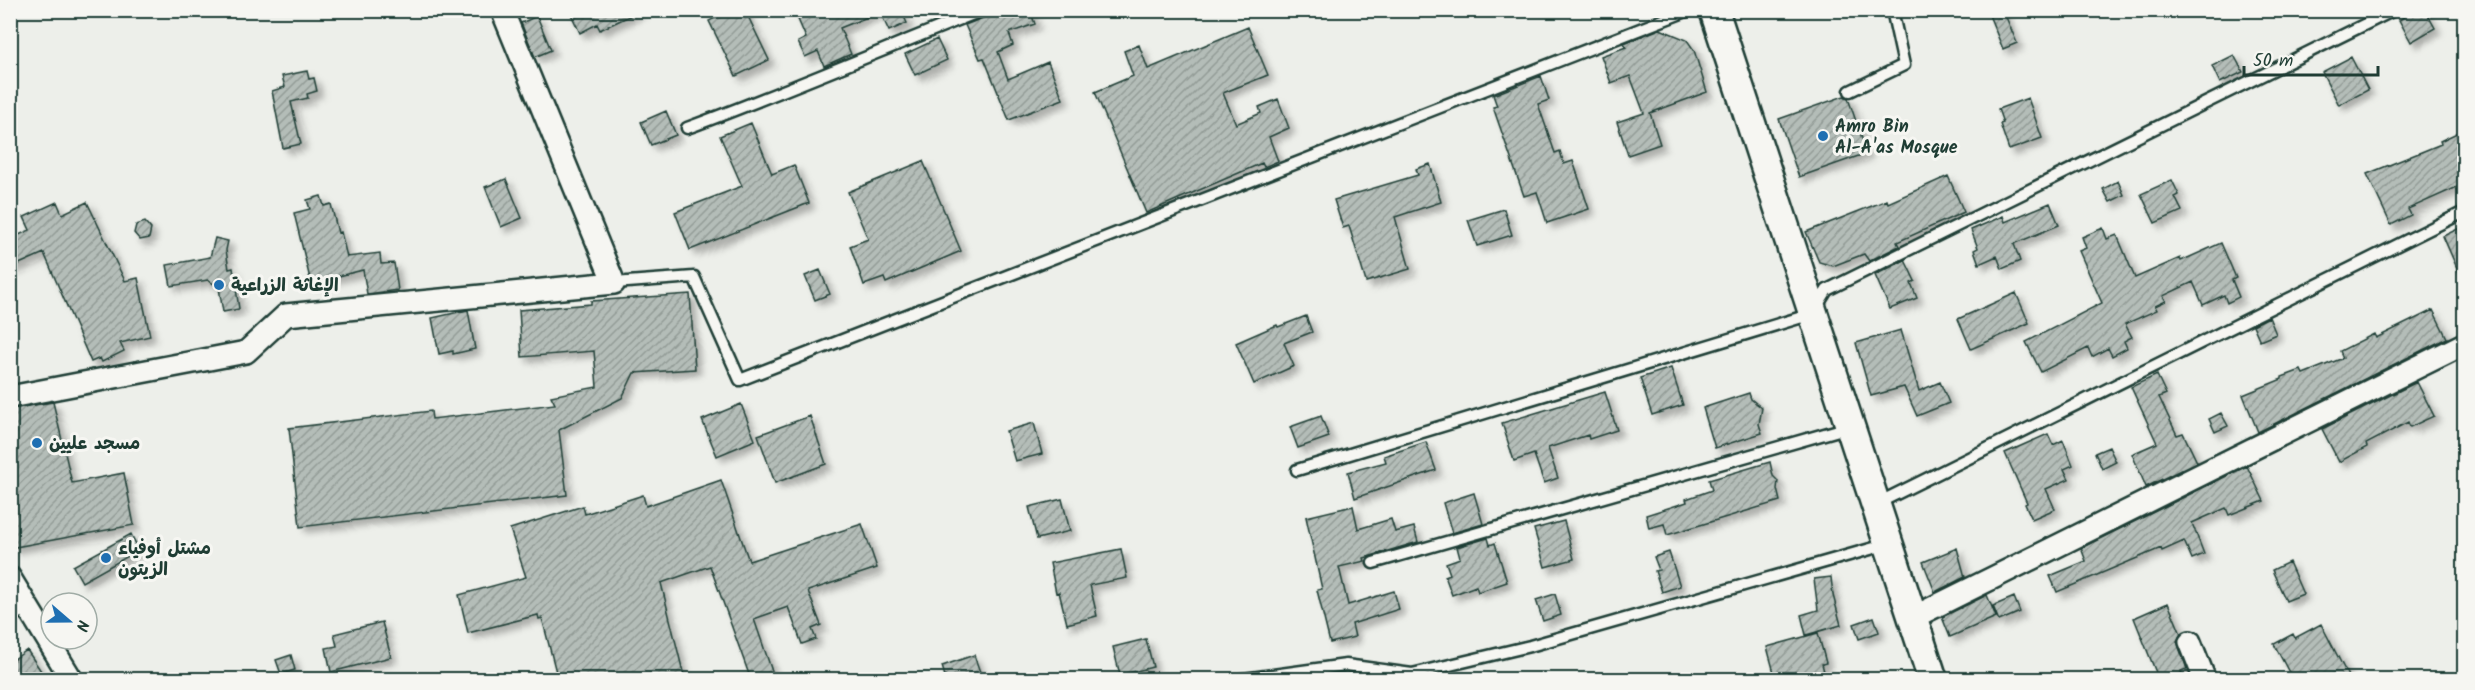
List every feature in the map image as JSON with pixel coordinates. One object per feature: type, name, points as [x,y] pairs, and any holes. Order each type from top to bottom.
[{"type":"street","points":[[10,397],[246,352],[286,315],[614,283],[502,10]]},
{"type":"street","points":[[1714,10],[1933,680]]},
{"type":"street","points":[[1914,617],[2464,344]]},
{"type":"street","points":[[10,578],[72,680]]},
{"type":"street","points":[[2190,642],[2205,680]]},
{"type":"lane","points":[[687,128],[781,93],[983,10]]},
{"type":"lane","points":[[614,283],[694,277],[740,380],[1689,10]]},
{"type":"lane","points":[[1850,91],[1904,65],[1892,10]]},
{"type":"lane","points":[[1297,470],[1812,314],[1827,290],[2394,10]]},
{"type":"lane","points":[[1875,505],[2464,212]]},
{"type":"lane","points":[[1372,563],[1850,427]]},
{"type":"lane","points":[[1236,680],[1346,666],[1412,674],[1530,646],[1888,544]]},
{"type":"lane","points":[[10,618],[29,606]]},
{"type":"building","points":[[569,10],[642,10],[600,30],[597,24],[580,33]]},
{"type":"building","points":[[731,10],[745,10],[769,60],[736,76],[709,21]]},
{"type":"building","points":[[794,10],[832,10],[834,15],[846,10],[901,10],[907,23],[889,31],[880,12],[840,28],[851,54],[824,66],[818,51],[805,57],[798,42],[806,38]]},
{"type":"building","points":[[990,10],[1030,10],[1035,24],[1009,33],[1013,45],[998,52],[1008,79],[1048,62],[1063,99],[1009,120],[984,58],[980,59],[965,25],[986,17]]},
{"type":"building","points":[[2003,10],[2017,43],[2003,49],[1989,15]]},
{"type":"building","points":[[2415,10],[2425,10],[2435,28],[2411,42],[2399,20]]},
{"type":"building","points":[[537,16],[551,50],[535,57],[521,23]]},
{"type":"building","points":[[1248,27],[1268,75],[1223,93],[1236,124],[1261,113],[1259,107],[1278,99],[1289,128],[1269,137],[1278,161],[1264,167],[1262,163],[1146,213],[1095,92],[1133,76],[1124,51],[1139,45],[1148,69]]},
{"type":"building","points":[[1660,29],[1687,40],[1694,50],[1707,92],[1650,113],[1660,144],[1628,155],[1617,122],[1644,113],[1630,76],[1611,83],[1601,56],[1626,47],[1624,43]]},
{"type":"building","points":[[937,39],[947,60],[915,75],[905,54]]},
{"type":"building","points":[[2234,55],[2243,72],[2220,83],[2212,66]]},
{"type":"building","points":[[2351,57],[2368,90],[2339,105],[2322,72]]},
{"type":"building","points":[[307,71],[309,79],[314,78],[317,91],[307,94],[308,98],[291,102],[301,144],[283,148],[272,91],[285,87],[282,76]]},
{"type":"building","points":[[1541,76],[1549,100],[1538,104],[1555,153],[1560,151],[1564,164],[1573,161],[1589,209],[1547,223],[1537,192],[1524,196],[1493,107],[1497,106],[1493,95]]},
{"type":"building","name":"Amro Bin Al-A'as Mosque","points":[[1844,96],[1848,98],[1867,153],[1799,177],[1779,119]]},
{"type":"building","points":[[2028,98],[2042,138],[2009,150],[2000,124],[2003,123],[1998,109]]},
{"type":"building","points":[[666,111],[676,135],[651,145],[641,122]]},
{"type":"building","points":[[751,123],[772,174],[794,165],[809,203],[690,250],[675,212],[742,186],[720,136]]},
{"type":"building","points":[[2461,131],[2464,139],[2464,184],[2408,209],[2411,215],[2391,225],[2367,174],[2441,144],[2440,141]]},
{"type":"building","points":[[923,161],[961,251],[886,283],[884,278],[864,285],[850,246],[868,239],[848,192]]},
{"type":"building","points":[[1430,164],[1441,202],[1395,217],[1410,269],[1366,282],[1349,226],[1343,228],[1334,200],[1418,175],[1416,169]]},
{"type":"building","points":[[1948,176],[1964,212],[1897,242],[1899,246],[1869,261],[1864,254],[1833,266],[1819,262],[1806,232],[1887,200],[1888,203]]},
{"type":"building","points":[[506,179],[522,218],[501,227],[485,187]]},
{"type":"building","points":[[2172,180],[2179,195],[2175,197],[2182,211],[2155,223],[2141,194]]},
{"type":"building","points":[[2118,181],[2124,195],[2110,202],[2103,189]]},
{"type":"building","points":[[321,196],[324,206],[331,204],[347,257],[380,253],[381,264],[394,263],[398,290],[367,294],[363,270],[311,283],[294,213],[310,209],[307,200]]},
{"type":"building","points":[[57,202],[62,214],[87,202],[125,281],[138,278],[150,336],[120,343],[124,351],[102,362],[100,358],[91,362],[44,253],[10,268],[10,239],[30,230],[24,217]]},
{"type":"building","points":[[2050,203],[2059,225],[2014,244],[2020,261],[2002,269],[1997,256],[1979,264],[1974,250],[1978,248],[1971,230],[2003,216],[2005,222]]},
{"type":"building","points":[[1504,209],[1512,235],[1477,246],[1468,220]]},
{"type":"building","points":[[145,222],[151,229],[149,238],[140,240],[134,233],[136,225]]},
{"type":"building","points":[[2464,226],[2464,284],[2443,236]]},
{"type":"building","points":[[2103,228],[2107,239],[2117,235],[2135,278],[2221,243],[2236,278],[2232,280],[2239,297],[2227,303],[2224,295],[2203,305],[2193,282],[2163,296],[2166,301],[2155,306],[2157,310],[2125,324],[2132,337],[2124,341],[2127,348],[2112,356],[2108,348],[2092,357],[2088,348],[2041,372],[2026,342],[2102,303],[2079,251],[2086,248],[2082,237]]},
{"type":"building","points":[[215,238],[228,241],[226,250],[229,269],[233,268],[239,309],[223,312],[219,288],[208,280],[171,286],[167,265],[210,257]]},
{"type":"building","points":[[1905,260],[1915,281],[1911,283],[1917,298],[1890,309],[1875,275]]},
{"type":"building","points":[[820,270],[830,294],[815,300],[805,276]]},
{"type":"building","points":[[2016,293],[2029,323],[1971,349],[1958,319]]},
{"type":"building","points":[[690,294],[695,369],[634,373],[622,398],[559,430],[567,495],[300,527],[289,428],[431,411],[432,419],[555,404],[551,396],[597,387],[594,351],[522,357],[519,310],[591,304],[591,301]]},
{"type":"building","points":[[468,310],[475,349],[453,354],[453,351],[439,354],[432,318]]},
{"type":"building","points":[[2433,310],[2447,338],[2258,432],[2243,395],[2282,379],[2282,377],[2301,370],[2303,374],[2343,358],[2340,351],[2374,334],[2376,338]]},
{"type":"building","points":[[1306,316],[1312,332],[1284,343],[1294,366],[1254,384],[1236,343],[1277,325],[1278,327]]},
{"type":"building","points":[[2269,317],[2276,334],[2260,341],[2253,325]]},
{"type":"building","points":[[1901,330],[1919,391],[1940,382],[1949,403],[1917,416],[1904,387],[1871,396],[1856,343]]},
{"type":"building","points":[[1671,368],[1683,405],[1652,415],[1640,378]]},
{"type":"building","points":[[2157,375],[2166,394],[2159,397],[2177,435],[2183,433],[2197,462],[2146,487],[2132,454],[2157,443],[2131,387]]},
{"type":"building","points":[[2417,382],[2434,416],[2410,427],[2408,422],[2366,444],[2367,447],[2339,462],[2322,429]]},
{"type":"building","points":[[1605,392],[1617,430],[1589,439],[1588,435],[1548,448],[1558,478],[1544,483],[1534,454],[1514,461],[1502,423]]},
{"type":"building","points":[[1749,393],[1751,399],[1762,408],[1759,424],[1762,433],[1715,448],[1703,408]]},
{"type":"building","points":[[53,402],[72,483],[124,473],[134,525],[10,548],[10,409]]},
{"type":"building","points":[[741,404],[755,440],[717,456],[702,420]]},
{"type":"building","points":[[2221,413],[2228,426],[2215,432],[2209,419]]},
{"type":"building","points":[[810,416],[826,464],[775,483],[758,435]]},
{"type":"building","points":[[1321,416],[1329,437],[1298,448],[1290,427]]},
{"type":"building","points":[[1034,423],[1042,454],[1015,461],[1006,431]]},
{"type":"building","points":[[2048,434],[2053,445],[2063,440],[2073,465],[2064,469],[2069,479],[2046,489],[2055,509],[2032,519],[2005,453]]},
{"type":"building","points":[[1426,442],[1436,470],[1355,498],[1348,472],[1386,462],[1384,456]]},
{"type":"building","points":[[2109,447],[2116,462],[2102,469],[2095,453]]},
{"type":"building","points":[[1770,462],[1773,476],[1778,481],[1780,501],[1667,535],[1664,524],[1649,528],[1646,515],[1687,502],[1686,499],[1712,490],[1709,480]]},
{"type":"building","points":[[2247,466],[2264,501],[2229,515],[2226,508],[2192,523],[2204,554],[2192,559],[2184,541],[2162,551],[2161,548],[2057,592],[2050,576],[2086,561],[2081,548]]},
{"type":"building","points":[[721,480],[749,561],[862,524],[877,568],[808,591],[821,625],[812,629],[816,639],[802,644],[788,607],[754,619],[775,680],[751,680],[710,566],[661,583],[685,680],[558,680],[542,618],[539,619],[538,615],[468,633],[459,595],[526,577],[510,529],[583,506],[585,514],[643,495],[646,506]]},
{"type":"building","points":[[1474,493],[1483,524],[1452,533],[1443,503]]},
{"type":"building","points":[[1062,499],[1070,531],[1037,539],[1029,507]]},
{"type":"building","points":[[1353,506],[1358,529],[1391,519],[1395,532],[1414,527],[1418,542],[1364,558],[1365,561],[1339,567],[1348,605],[1394,591],[1399,609],[1352,624],[1355,637],[1330,643],[1317,590],[1322,589],[1306,517]]},
{"type":"building","points":[[1564,521],[1574,559],[1545,567],[1534,529]]},
{"type":"building","name":"مشتل أوفياء الزيتون","points":[[131,534],[139,550],[82,582],[73,566]]},
{"type":"building","points":[[1488,538],[1490,545],[1495,543],[1507,582],[1478,592],[1476,586],[1452,595],[1445,576],[1450,574],[1446,563],[1460,558],[1457,547]]},
{"type":"building","points":[[1957,548],[1965,577],[1935,592],[1923,562]]},
{"type":"building","points":[[1121,549],[1127,578],[1090,585],[1097,616],[1067,624],[1059,592],[1056,593],[1050,563]]},
{"type":"building","points":[[1669,552],[1680,586],[1662,592],[1655,571],[1659,570],[1654,557]]},
{"type":"building","points":[[2289,562],[2303,594],[2286,601],[2272,570]]},
{"type":"building","points":[[1831,577],[1841,625],[1806,635],[1801,615],[1818,610],[1814,579]]},
{"type":"building","points":[[1555,594],[1561,615],[1543,621],[1536,600]]},
{"type":"building","points":[[1987,595],[1996,617],[1950,637],[1942,617]]},
{"type":"building","points":[[2014,597],[2020,612],[1999,621],[1993,606]]},
{"type":"building","points":[[2168,603],[2181,634],[2177,641],[2187,669],[2181,671],[2184,680],[2159,680],[2134,618]]},
{"type":"building","points":[[1874,617],[1879,632],[1859,639],[1854,624]]},
{"type":"building","points":[[382,622],[391,657],[331,672],[326,648],[337,646],[334,634]]},
{"type":"building","points":[[2321,624],[2350,680],[2293,680],[2274,644],[2293,634],[2295,638]]},
{"type":"building","points":[[1818,633],[1826,663],[1822,664],[1825,675],[1809,680],[1776,680],[1767,647]]},
{"type":"building","points":[[1146,639],[1153,667],[1120,675],[1113,647]]},
{"type":"building","points":[[27,650],[47,680],[10,680],[10,662]]},
{"type":"building","points":[[291,655],[295,670],[281,674],[276,660]]},
{"type":"building","points":[[974,655],[980,672],[972,675],[973,680],[946,680],[942,666]]},
{"type":"place","name":"Amro Bin Al-A'as Mosque","points":[[1823,136]]},
{"type":"place","name":"الإغاثة الزراعية","points":[[219,285]]},
{"type":"place","name":"مسجد عليين","points":[[37,443]]},
{"type":"place","name":"مشتل أوفياء الزيتون","points":[[106,558]]}]
